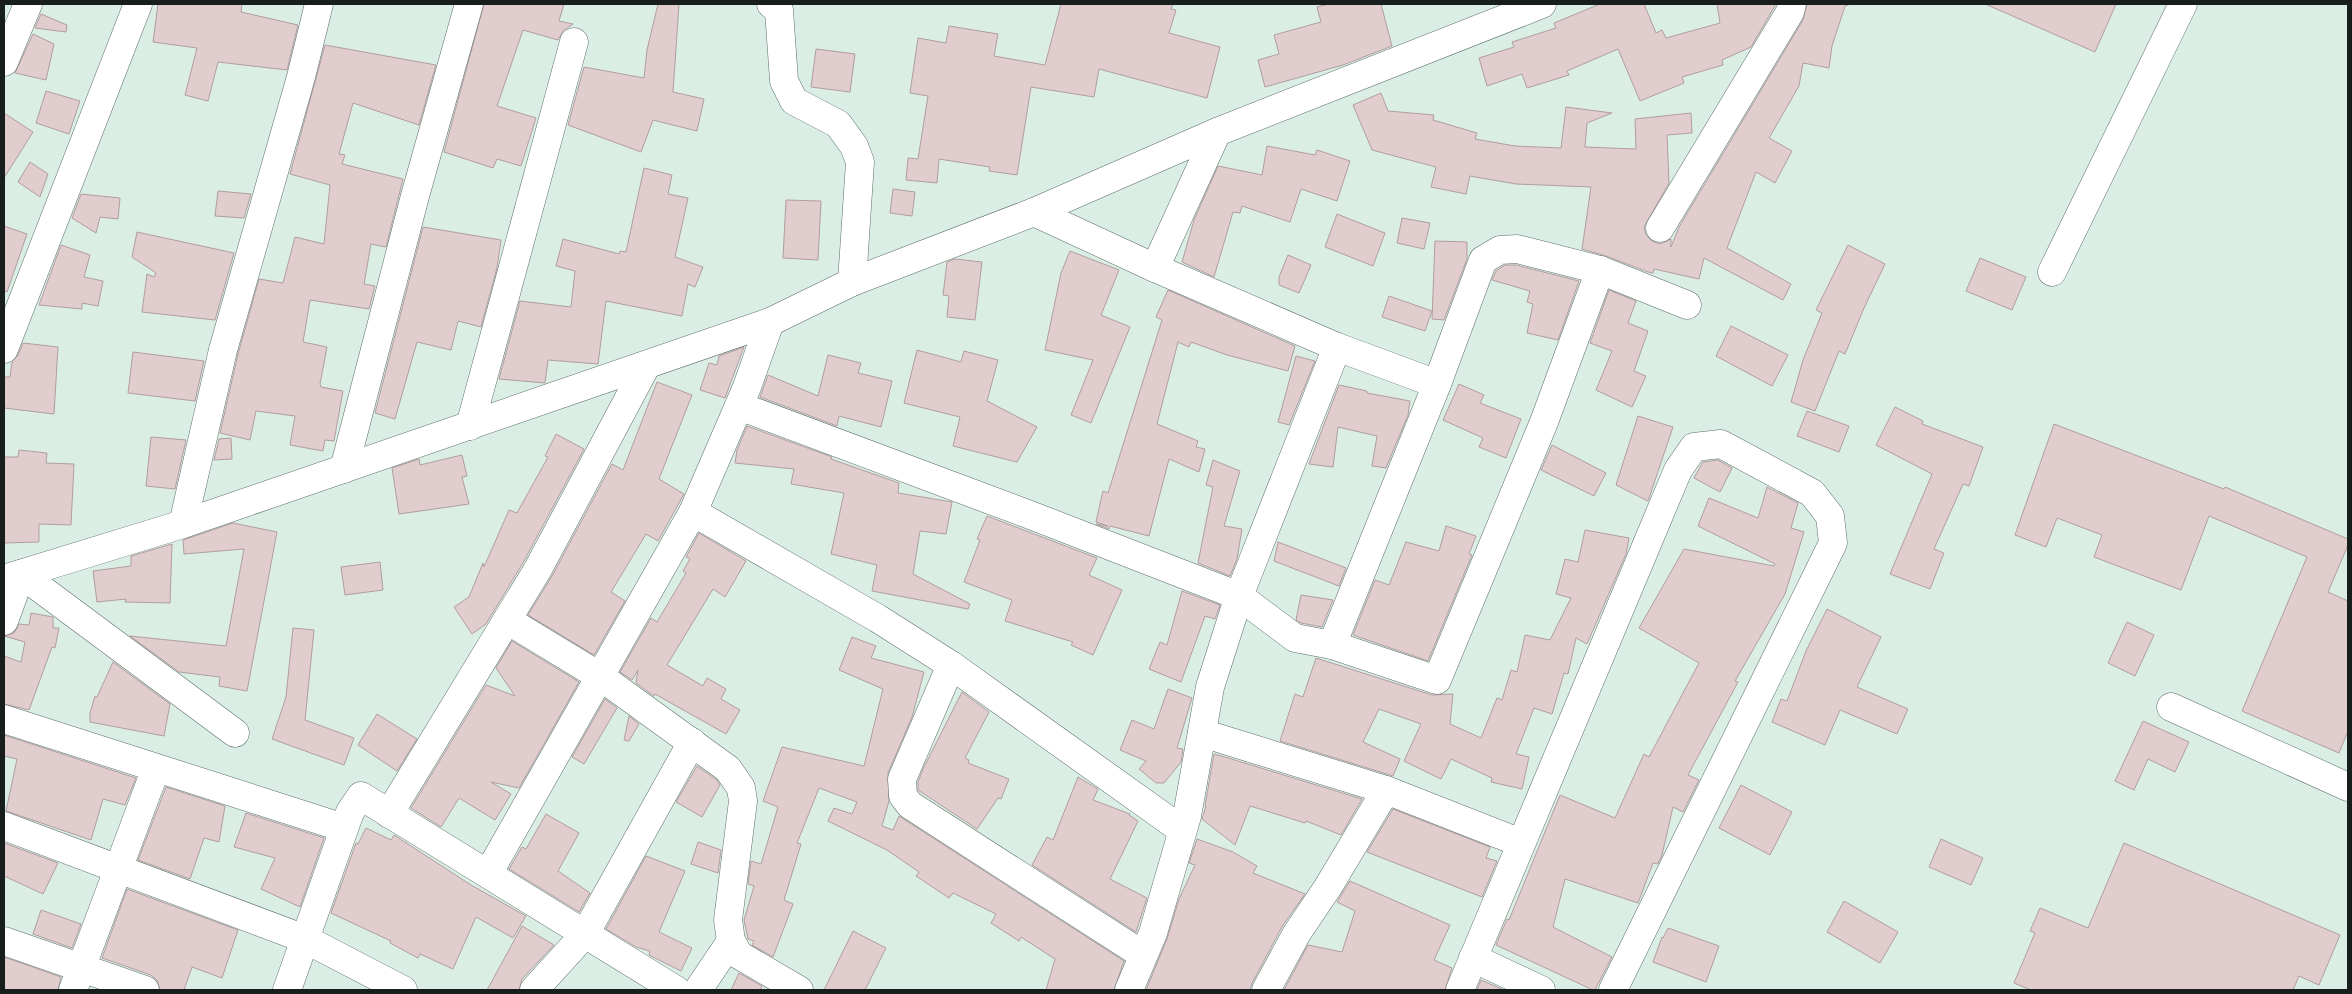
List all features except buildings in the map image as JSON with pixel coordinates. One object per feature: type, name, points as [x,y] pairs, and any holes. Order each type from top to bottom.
[{"type":"street","points":[[4,62],[28,4]]},
{"type":"street","points":[[4,349],[138,4]]},
{"type":"street","points":[[344,469],[415,196],[469,4]]},
{"type":"street","points":[[771,4],[779,10],[784,81],[794,101],[838,124],[854,146],[860,162],[852,282]]},
{"type":"street","points":[[13,577],[182,524],[770,322],[852,282],[1034,212],[1217,132],[1542,4]]},
{"type":"street","points":[[1660,228],[1790,12],[1792,4]]},
{"type":"street","points":[[2052,272],[2183,4]]},
{"type":"street","points":[[182,524],[223,350],[301,77],[314,5]]},
{"type":"street","points":[[470,426],[574,42]]},
{"type":"street","points":[[1155,268],[1217,132]]},
{"type":"street","points":[[1034,212],[1155,268],[1337,347],[1437,384]]},
{"type":"street","points":[[1332,645],[1437,384],[1483,260],[1500,250],[1517,249],[1600,270],[1687,305]]},
{"type":"street","points":[[738,406],[1025,513],[1239,596],[1295,638],[1332,645],[1437,680],[1544,422],[1600,270]]},
{"type":"street","points":[[488,874],[693,512],[738,406],[770,322]]},
{"type":"street","points":[[1129,990],[1153,933],[1182,830],[1210,687],[1239,596],[1337,347]]},
{"type":"street","points":[[389,814],[538,569],[646,366]]},
{"type":"street","points":[[1460,990],[1678,470],[1694,447],[1721,444],[1812,493],[1830,516],[1833,543],[1613,990]]},
{"type":"street","points":[[693,512],[877,618],[951,665],[1182,830]]},
{"type":"street","points":[[4,621],[13,577]]},
{"type":"street","points":[[13,577],[236,733]]},
{"type":"street","points":[[507,620],[601,677],[728,769],[741,788],[743,801],[728,920],[730,941],[739,954],[799,990]]},
{"type":"street","points":[[951,665],[902,778],[903,796],[910,805],[1144,955]]},
{"type":"street","points":[[2171,707],[2348,787]]},
{"type":"street","points":[[4,719],[344,828]]},
{"type":"street","points":[[1202,733],[1386,790],[1521,843]]},
{"type":"street","points":[[534,990],[585,934],[692,742]]},
{"type":"street","points":[[77,979],[156,768]]},
{"type":"street","points":[[1266,990],[1297,933],[1333,879],[1386,790]]},
{"type":"street","points":[[287,990],[350,812],[361,796],[676,990]]},
{"type":"street","points":[[4,826],[305,939],[403,990]]},
{"type":"street","points":[[4,941],[77,979],[145,990]]},
{"type":"street","points":[[698,990],[730,941]]},
{"type":"street","points":[[1473,958],[1541,990]]}]
